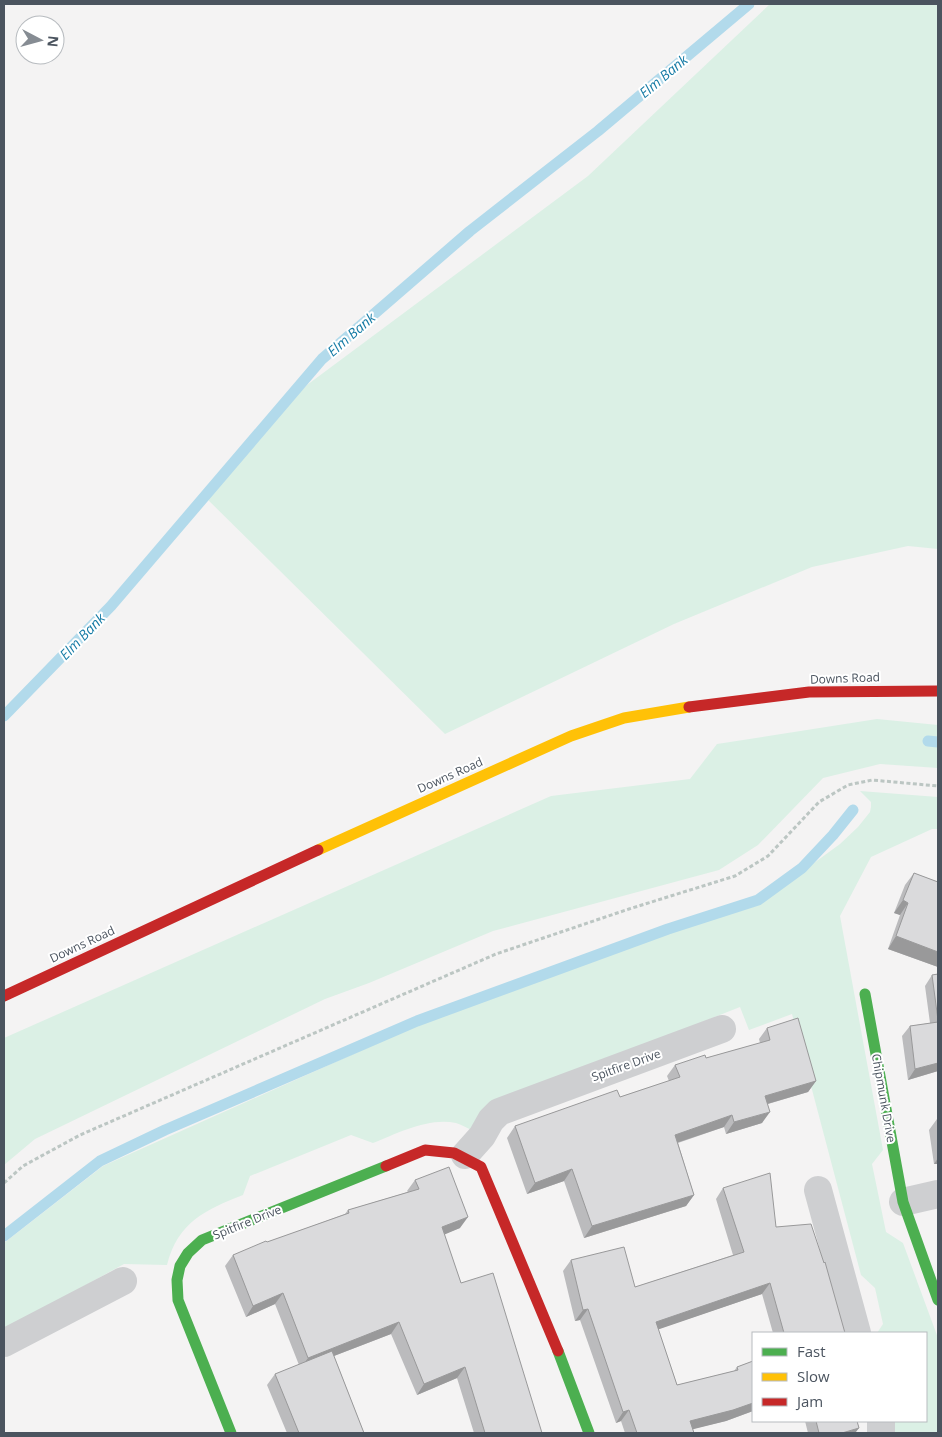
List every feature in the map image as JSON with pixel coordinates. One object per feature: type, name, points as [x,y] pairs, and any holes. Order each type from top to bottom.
[{"type":"street","name":"Downs Road","points":[[4,996],[294,861],[553,744],[624,718],[676,709],[809,692],[938,691]]},
{"type":"street","name":"Chipmunk Drive","points":[[865,994],[903,1202],[938,1300]]},
{"type":"street","name":"Spitfire Drive","points":[[465,1156],[499,1112],[722,1029]]},
{"type":"street","name":"Spitfire Drive","points":[[231,1433],[178,1300],[176,1282],[180,1265],[190,1251],[202,1240],[425,1150],[446,1151],[465,1156],[481,1167],[557,1347],[588,1433]]},
{"type":"street","points":[[818,1190],[857,1332]]},
{"type":"street","points":[[903,1202],[938,1194]]},
{"type":"street","points":[[4,1344],[123,1281]]},
{"type":"path","points":[[4,1183],[23,1166],[80,1135],[496,954],[629,909],[735,876],[768,856],[819,802],[848,785],[872,780],[938,786]]},
{"type":"green space","points":[[770,4],[938,4],[938,549],[908,546],[812,567],[674,624],[445,734],[201,493],[307,385],[588,176]]},
{"type":"green space","points":[[877,719],[938,725],[938,768],[880,764],[823,778],[758,845],[719,870],[493,931],[369,983],[325,999],[35,1139],[4,1165],[4,1038],[551,796],[690,779],[717,744]]},
{"type":"green space","points":[[860,791],[938,797],[938,829],[932,829],[871,857],[840,916],[883,1150],[872,1164],[886,1232],[903,1243],[938,1338],[938,1433],[891,1433],[889,1422],[927,1422],[927,1332],[878,1332],[883,1324],[875,1288],[861,1275],[792,1014],[749,1030],[740,1007],[495,1104],[474,1131],[456,1123],[435,1122],[414,1127],[373,1143],[351,1135],[250,1176],[243,1195],[205,1212],[186,1228],[178,1238],[167,1265],[124,1264],[4,1330],[4,1243],[103,1166],[418,1025],[671,931],[759,903],[840,844],[858,827],[870,812],[871,802]]},
{"type":"building","points":[[914,873],[938,882],[938,952],[896,936],[908,903],[903,900]]},
{"type":"building","points":[[938,974],[938,1020],[932,975]]},
{"type":"building","points":[[798,1018],[816,1081],[765,1096],[770,1112],[734,1122],[732,1115],[675,1135],[694,1195],[592,1226],[572,1169],[535,1183],[515,1126],[617,1090],[620,1097],[680,1077],[675,1065],[705,1055],[706,1058],[770,1040],[767,1028]]},
{"type":"building","points":[[938,1022],[938,1063],[915,1069],[910,1026]]},
{"type":"building","points":[[449,1167],[468,1217],[442,1227],[461,1283],[493,1273],[542,1433],[485,1433],[465,1367],[424,1384],[399,1322],[308,1358],[283,1293],[253,1306],[233,1255],[266,1241],[349,1213],[348,1210],[419,1189],[415,1180]]},
{"type":"building","points":[[770,1173],[776,1227],[811,1224],[825,1262],[845,1332],[784,1332],[770,1283],[656,1322],[677,1385],[738,1370],[737,1367],[752,1361],[752,1403],[690,1421],[694,1433],[637,1433],[629,1410],[623,1412],[588,1309],[583,1310],[571,1260],[624,1247],[635,1287],[744,1252],[723,1188]]},
{"type":"building","points":[[332,1351],[364,1433],[299,1433],[275,1374]]},
{"type":"building","points":[[816,1422],[857,1422],[859,1428],[842,1433],[819,1433]]},
{"type":"waterway","name":"Elm Bank","points":[[4,716],[111,606],[322,359],[470,231],[598,131],[749,4]]},
{"type":"waterway","points":[[928,741],[938,742]]},
{"type":"waterway","points":[[4,1236],[100,1161],[165,1130],[417,1021],[668,929],[758,900],[802,868],[853,810]]},
{"type":"traffic: fast","points":[[865,994],[903,1202],[938,1300]]},
{"type":"traffic: fast","points":[[231,1433],[178,1300],[177,1280],[180,1266],[188,1253],[202,1240],[386,1166]]},
{"type":"traffic: fast","points":[[558,1351],[589,1433]]},
{"type":"traffic: slow","points":[[318,850],[571,736],[624,718],[689,707]]},
{"type":"traffic: jam","points":[[689,707],[809,692],[938,691]]},
{"type":"traffic: jam","points":[[4,996],[318,850]]},
{"type":"traffic: jam","points":[[386,1166],[425,1150],[454,1153],[481,1167],[558,1351]]}]
